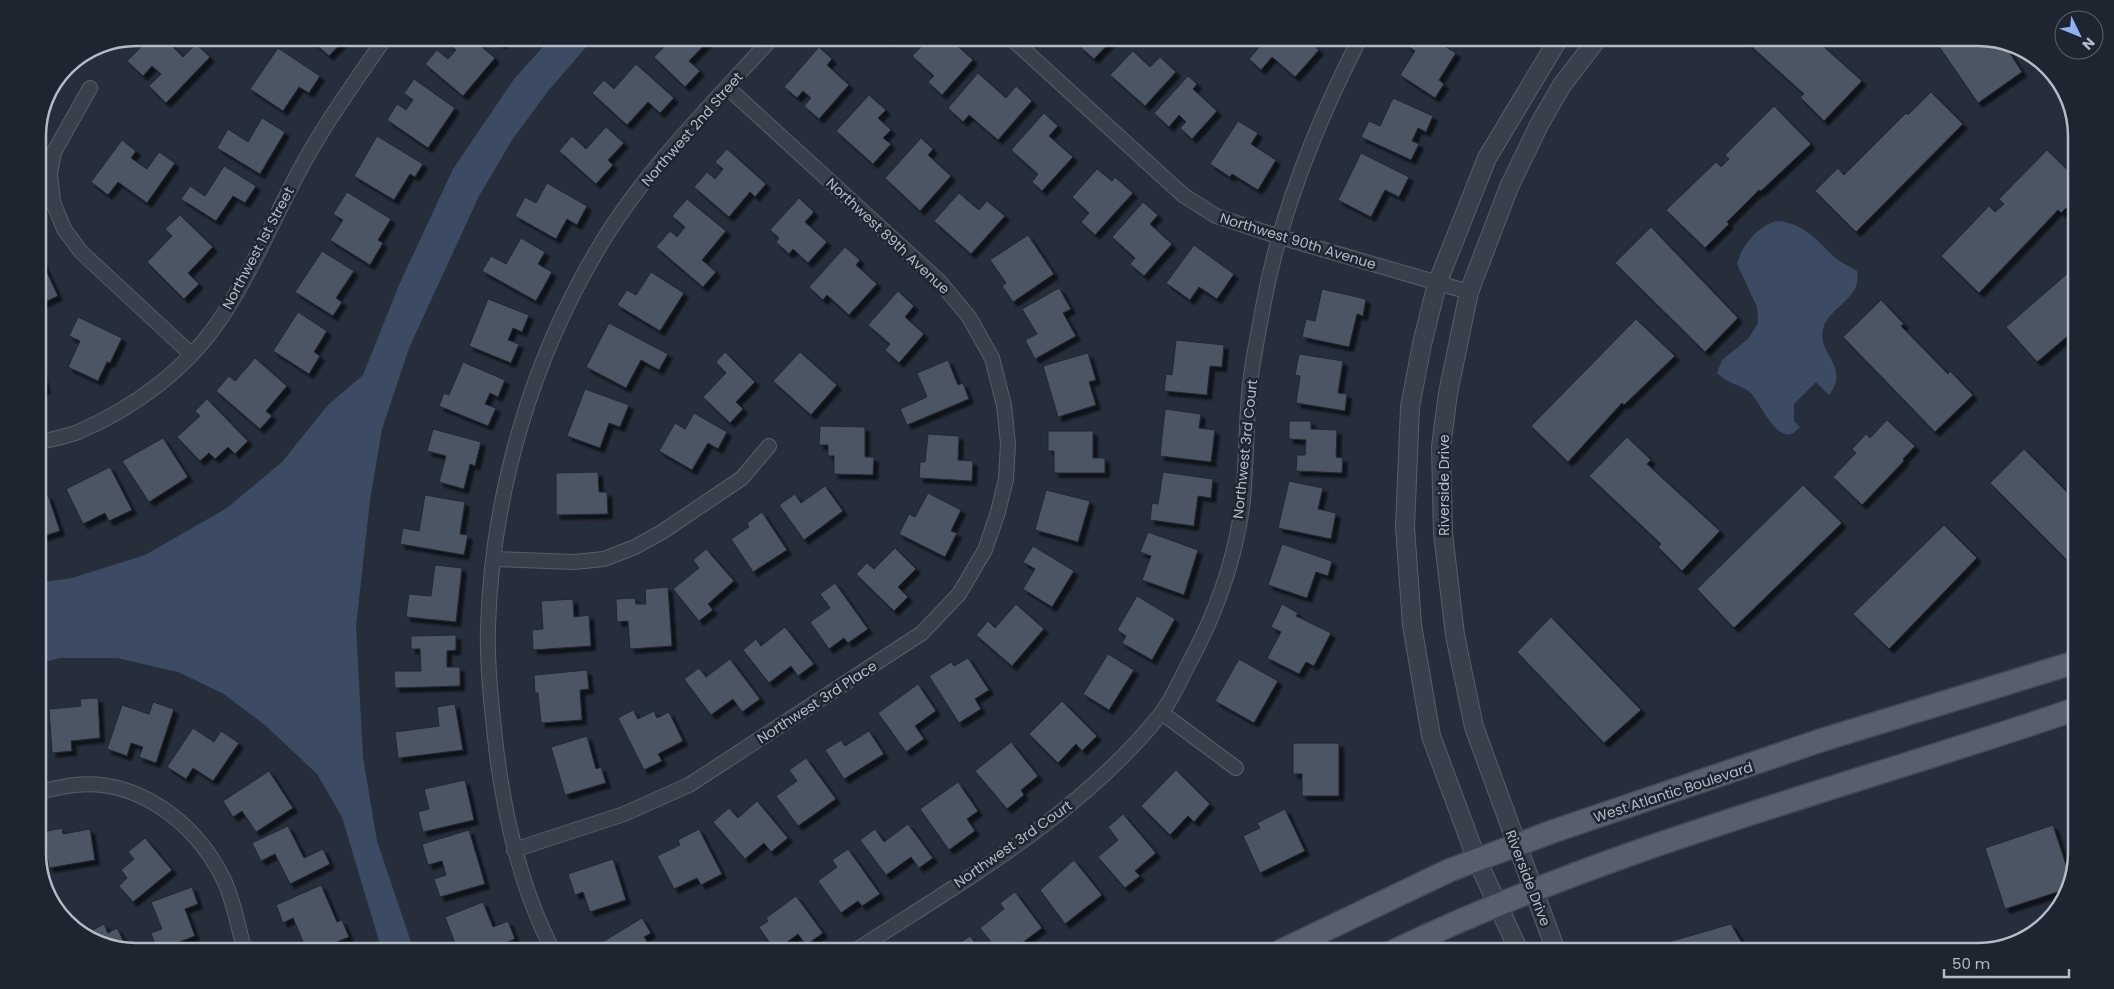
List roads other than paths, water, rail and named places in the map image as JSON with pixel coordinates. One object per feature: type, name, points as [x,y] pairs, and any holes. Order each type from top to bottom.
[{"type":"main road","name":"West Atlantic Boulevard","points":[[1300,943],[1450,870],[1477,860],[1822,740],[2068,664]]},
{"type":"main road","points":[[1412,943],[1467,916],[1532,890],[1784,802],[2068,712]]},
{"type":"street","name":"Northwest 1st Street","points":[[46,441],[77,432],[122,408],[163,382],[191,354],[220,319],[260,251],[298,173],[380,46]]},
{"type":"street","name":"Northwest 2nd Street","points":[[548,943],[541,929],[514,850],[498,774],[490,698],[488,627],[494,560],[503,498],[528,401],[561,318],[605,238],[661,161],[765,46]]},
{"type":"street","name":"Northwest 90th Avenue","points":[[1020,46],[1184,195],[1216,216],[1280,238],[1468,292]]},
{"type":"street","name":"Northwest 3rd Court","points":[[868,943],[1065,810],[1122,758],[1162,713],[1205,634],[1228,573],[1242,502],[1251,382],[1263,304],[1280,238],[1307,155],[1334,88],[1356,46]]},
{"type":"street","points":[[1515,943],[1477,860],[1430,736],[1410,606],[1405,527],[1410,407],[1422,344],[1437,284],[1487,158],[1554,46]]},
{"type":"street","name":"Riverside Drive","points":[[1553,943],[1474,727],[1455,636],[1443,533],[1441,447],[1448,393],[1468,292],[1509,187],[1540,123],[1562,85],[1592,46]]},
{"type":"street","name":"Northwest 89th Avenue","points":[[727,87],[940,282],[970,317],[992,358],[1004,404],[1008,444]]},
{"type":"street","points":[[90,88],[54,152],[51,167],[54,202],[64,230],[80,252],[191,354]]},
{"type":"street","name":"Northwest 3rd Place","points":[[514,850],[624,814],[689,785],[922,633],[959,594],[985,550],[998,512],[1006,479],[1008,444]]},
{"type":"street","points":[[494,560],[574,562],[604,559],[635,547],[662,532],[742,478],[769,446]]},
{"type":"street","points":[[1162,713],[1236,768]]},
{"type":"street","points":[[46,791],[84,784],[118,787],[154,802],[183,823],[206,849],[224,880],[242,943]]},
{"type":"water","points":[[544,46],[587,46],[548,91],[512,140],[479,196],[409,348],[382,429],[370,500],[356,626],[363,757],[377,841],[411,943],[380,943],[342,817],[317,774],[266,726],[224,694],[178,672],[117,658],[60,658],[46,662],[46,582],[72,578],[145,555],[227,508],[282,462],[327,406],[363,375],[399,285],[453,169],[514,79]]},
{"type":"water","points":[[1777,221],[1802,228],[1836,258],[1857,271],[1858,281],[1850,296],[1826,321],[1823,329],[1822,338],[1824,346],[1835,368],[1835,385],[1829,395],[1816,382],[1794,404],[1794,421],[1800,427],[1791,434],[1779,431],[1747,390],[1717,373],[1722,360],[1748,339],[1758,323],[1757,307],[1737,264],[1739,257],[1757,232]]}]
